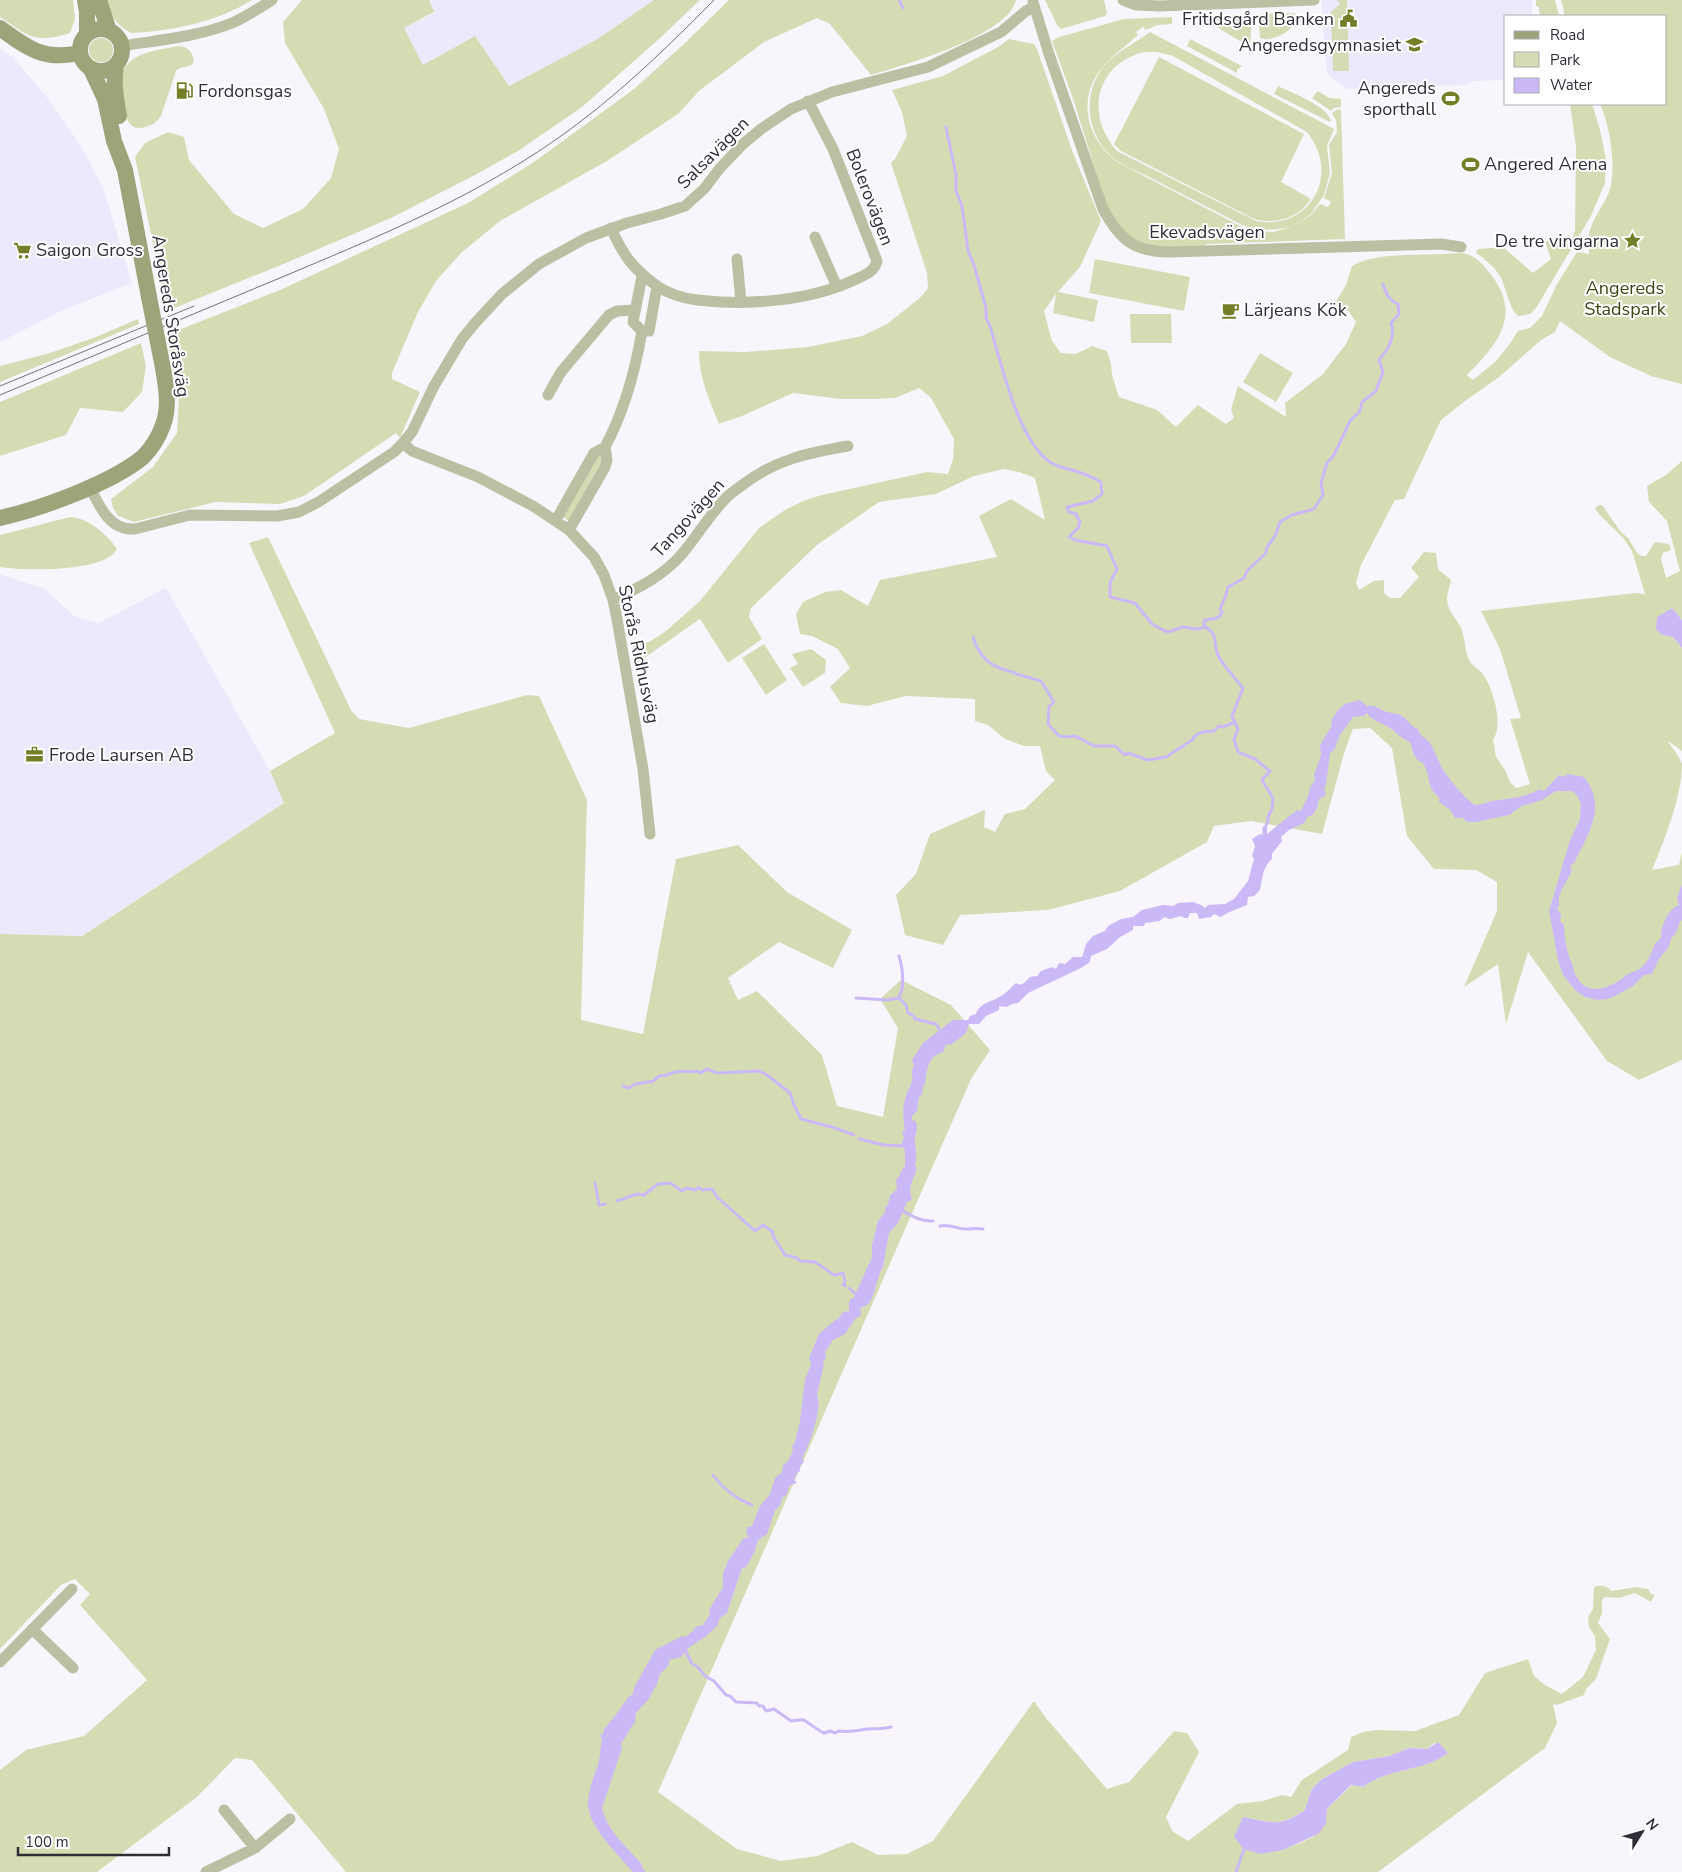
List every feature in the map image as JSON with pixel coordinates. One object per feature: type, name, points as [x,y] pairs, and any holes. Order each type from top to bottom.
[{"type":"street","points":[[85,0],[87,34]]},
{"type":"street","points":[[98,0],[109,30]]},
{"type":"street","points":[[122,46],[184,37],[213,30],[250,14],[272,0]]},
{"type":"street","points":[[1123,0],[1136,5],[1160,6],[1314,0]]},
{"type":"street","name":"Salsavägen","points":[[403,443],[412,432],[453,352],[485,312],[523,276],[540,264],[586,238],[611,228],[685,206],[704,189],[743,144],[779,116],[808,101],[852,86],[928,67],[1001,32],[1033,4]]},
{"type":"street","name":"Ekevadsvägen","points":[[1033,4],[1103,209],[1111,223],[1130,244],[1152,252],[1441,244],[1461,247]]},
{"type":"street","points":[[0,28],[28,48],[37,52],[53,55],[80,53]]},
{"type":"street","points":[[98,29],[109,30],[116,35],[122,46],[121,59],[116,66],[104,71],[91,69],[84,63],[80,53],[81,43],[87,34],[98,29]]},
{"type":"street","name":"Angereds Storåsväg","points":[[0,518],[23,513],[90,487],[126,469],[144,456],[151,448],[158,437],[166,414],[167,401],[163,368],[125,170],[124,140],[115,91],[114,77],[116,66]]},
{"type":"street","name":"Angereds Storåsväg","points":[[91,69],[105,99],[116,148],[125,170]]},
{"type":"street","name":"Bolerovägen","points":[[611,228],[631,264],[642,276],[669,294],[696,300],[741,302],[814,294],[838,287],[872,272],[877,261],[833,149],[808,101]]},
{"type":"street","points":[[815,237],[838,287]]},
{"type":"street","points":[[737,259],[741,302]]},
{"type":"street","points":[[642,276],[633,322],[642,331],[649,331],[657,286]]},
{"type":"street","points":[[548,395],[562,372],[609,315],[617,311],[634,310]]},
{"type":"street","points":[[569,530],[605,467],[607,460],[605,447],[623,409],[630,388],[642,331]]},
{"type":"street","points":[[90,487],[106,516],[117,525],[128,529],[190,515],[260,517],[286,515],[299,512],[320,501],[394,452],[403,443]]},
{"type":"street","name":"Storås Ridhusväg","points":[[403,443],[412,450],[505,490],[556,520],[569,530],[594,558],[604,575],[613,600],[643,769],[650,834]]},
{"type":"street","name":"Tangovägen","points":[[613,600],[650,581],[668,568],[728,496],[763,470],[804,454],[848,446]]},
{"type":"street","points":[[556,520],[594,453],[605,447]]},
{"type":"street","points":[[0,1662],[72,1589]]},
{"type":"street","points":[[32,1629],[73,1668]]},
{"type":"street","points":[[224,1810],[255,1848]]},
{"type":"street","points":[[206,1872],[255,1848],[290,1819]]},
{"type":"shaded area","points":[[429,0],[654,0],[596,40],[509,86],[475,36],[423,65],[404,28],[434,13]]},
{"type":"shaded area","name":"Angeredsgymnasiet","points":[[1321,0],[1532,0],[1532,15],[1504,15],[1504,80],[1472,81],[1466,85],[1347,89],[1327,74]]},
{"type":"shaded area","points":[[0,48],[13,57],[46,96],[83,149],[104,190],[132,283],[63,310],[0,342]]},
{"type":"shaded area","points":[[0,574],[45,589],[74,616],[98,623],[166,588],[270,771],[284,803],[81,936],[0,934]]},
{"type":"green space","points":[[0,0],[73,0],[75,19],[70,33],[48,38],[33,37],[26,34],[0,17]]},
{"type":"green space","points":[[104,0],[252,0],[209,20],[163,30],[132,33],[115,20]]},
{"type":"green space","points":[[302,0],[429,0],[434,12],[404,28],[423,65],[475,36],[509,86],[596,40],[654,0],[700,0],[582,107],[518,151],[391,218],[167,311],[135,157],[145,143],[168,132],[184,137],[189,160],[234,214],[263,228],[303,209],[331,178],[339,149],[324,109],[285,43],[283,22]]},
{"type":"green space","points":[[729,0],[1016,0],[1009,13],[995,26],[975,37],[929,56],[871,75],[830,24],[817,18],[764,42],[699,91],[678,114],[607,161],[500,221],[461,253],[436,281],[418,312],[392,373],[392,379],[420,392],[400,438],[396,433],[304,496],[280,504],[216,502],[134,522],[118,516],[113,508],[111,499],[153,467],[177,433],[179,395],[166,337],[181,329],[280,290],[468,203],[534,162],[634,89]]},
{"type":"green space","points":[[1045,0],[1104,0],[1107,13],[1105,16],[1061,29],[1057,25]]},
{"type":"green space","points":[[1337,0],[1347,0],[1349,71],[1333,71],[1331,12],[1340,4]]},
{"type":"green space","points":[[1536,0],[1555,0],[1559,15],[1540,15],[1539,7],[1536,6]]},
{"type":"green space","name":"Angereds Stadspark","points":[[1561,0],[1682,0],[1682,384],[1651,376],[1610,357],[1560,321],[1555,332],[1541,340],[1498,378],[1441,420],[1404,499],[1395,500],[1361,565],[1356,583],[1359,590],[1374,581],[1384,580],[1384,593],[1390,598],[1400,598],[1419,577],[1411,568],[1424,552],[1436,553],[1438,569],[1451,580],[1447,594],[1447,603],[1462,630],[1469,660],[1487,680],[1496,707],[1497,725],[1493,740],[1496,757],[1505,770],[1510,782],[1516,788],[1530,784],[1510,719],[1521,718],[1500,649],[1481,611],[1635,593],[1645,594],[1632,551],[1624,539],[1598,513],[1595,508],[1599,505],[1602,505],[1641,556],[1646,556],[1655,542],[1669,544],[1671,550],[1663,553],[1661,559],[1666,578],[1680,571],[1667,521],[1649,502],[1647,486],[1666,475],[1682,461],[1682,620],[1672,608],[1662,635],[1673,637],[1682,648],[1682,751],[1668,741],[1682,764],[1676,804],[1652,870],[1679,865],[1682,852],[1682,1060],[1639,1080],[1607,1061],[1528,952],[1506,1024],[1498,964],[1464,987],[1497,911],[1497,882],[1476,870],[1434,869],[1407,836],[1392,748],[1370,728],[1353,729],[1345,750],[1322,834],[1251,821],[1214,826],[1207,842],[1120,891],[1048,910],[960,915],[943,945],[905,935],[896,895],[916,874],[930,834],[985,810],[984,827],[995,832],[1005,814],[1025,809],[1055,780],[1046,771],[1040,746],[1024,746],[1005,739],[988,725],[975,721],[975,699],[906,696],[867,706],[841,703],[830,687],[850,668],[838,649],[812,636],[800,634],[796,614],[803,602],[825,592],[841,590],[868,606],[880,580],[997,557],[979,516],[1011,499],[1045,520],[1035,478],[1004,469],[974,476],[936,494],[879,502],[817,545],[751,608],[749,617],[762,639],[728,663],[700,619],[637,663],[632,644],[649,642],[666,631],[700,601],[759,528],[785,510],[803,501],[822,495],[927,472],[948,474],[953,459],[954,439],[931,398],[919,388],[895,398],[874,399],[841,399],[793,393],[742,416],[719,424],[703,379],[699,351],[745,352],[808,347],[862,336],[887,324],[921,297],[928,288],[927,273],[891,163],[907,136],[902,112],[892,90],[943,76],[998,47],[1009,39],[1034,44],[1037,49],[1073,153],[1101,221],[1080,267],[1058,292],[1098,300],[1094,322],[1053,313],[1056,294],[1044,311],[1052,341],[1061,353],[1076,354],[1092,346],[1107,351],[1119,397],[1157,410],[1176,427],[1198,405],[1226,424],[1234,418],[1231,409],[1238,386],[1286,417],[1285,403],[1323,374],[1346,344],[1356,322],[1347,309],[1332,308],[1346,285],[1352,266],[1370,259],[1406,255],[1463,253],[1470,255],[1484,266],[1501,291],[1505,304],[1505,317],[1502,329],[1488,352],[1467,375],[1473,380],[1495,362],[1518,331],[1530,328],[1542,316],[1556,286],[1577,252],[1589,254],[1590,229],[1609,192],[1612,172],[1609,135],[1600,105],[1667,105],[1667,15],[1565,15]]},
{"type":"green space","points":[[1258,14],[1296,14],[1295,22],[1287,31],[1280,36],[1260,38]]},
{"type":"green space","points":[[1251,15],[1250,47],[1205,20],[1208,16]]},
{"type":"green space","points":[[1172,17],[1172,24],[1157,25],[1146,30],[1143,27],[1136,32],[1138,35],[1109,60],[1101,69],[1093,81],[1089,94],[1089,120],[1100,144],[1114,158],[1103,147],[1092,125],[1090,100],[1092,88],[1104,66],[1114,56],[1150,32],[1334,129],[1327,146],[1330,174],[1324,195],[1311,214],[1292,227],[1311,215],[1320,204],[1328,207],[1331,202],[1324,198],[1332,173],[1329,145],[1337,132],[1336,120],[1332,113],[1338,109],[1341,110],[1345,239],[1206,244],[1206,247],[1153,247],[1130,238],[1108,210],[1073,99],[1052,41],[1059,37],[1124,19]],"holes":[[[1144,52],[1157,52],[1173,56],[1307,132],[1317,148],[1321,165],[1320,181],[1315,196],[1305,208],[1292,217],[1275,222],[1256,221],[1117,151],[1107,137],[1101,122],[1100,93],[1105,79],[1127,58]],[[1116,161],[1242,225],[1266,230],[1291,227],[1273,232],[1248,230],[1119,163]]]},
{"type":"green space","points":[[101,38],[110,41],[113,50],[110,59],[101,62],[92,59],[89,50],[92,41]]},
{"type":"green space","points":[[1190,39],[1242,66],[1237,70],[1237,73],[1187,46]]},
{"type":"green space","points":[[179,46],[190,51],[194,62],[190,66],[176,71],[158,120],[146,127],[134,127],[127,120],[124,108],[120,82],[123,70],[129,63],[141,55]]},
{"type":"green space","points":[[1159,57],[1304,134],[1281,182],[1311,199],[1306,206],[1293,215],[1279,220],[1262,221],[1254,219],[1121,151],[1114,144]]},
{"type":"green space","points":[[1278,86],[1317,105],[1329,116],[1331,122],[1274,94]]},
{"type":"green space","points":[[1318,91],[1329,98],[1341,99],[1341,107],[1334,108],[1331,111],[1312,98]]},
{"type":"green space","points":[[1570,105],[1592,105],[1606,159],[1605,183],[1591,216],[1536,308],[1530,314],[1519,316],[1513,310],[1499,274],[1476,253],[1478,249],[1503,247],[1533,273],[1551,259],[1545,241],[1572,239],[1575,230],[1576,146]]},
{"type":"green space","points":[[1095,259],[1190,277],[1184,311],[1089,293]]},
{"type":"green space","points":[[1130,314],[1171,314],[1172,343],[1131,343]]},
{"type":"green space","points":[[138,319],[139,324],[0,382],[0,366],[50,353],[96,337]]},
{"type":"green space","points":[[141,343],[146,366],[142,392],[123,412],[80,408],[66,435],[0,456],[0,402]]},
{"type":"green space","points":[[1260,353],[1293,373],[1276,402],[1243,382]]},
{"type":"green space","points":[[602,455],[603,459],[569,520],[567,520],[564,517],[594,457]]},
{"type":"green space","points":[[70,517],[84,520],[96,528],[113,543],[117,549],[115,552],[99,562],[72,567],[25,569],[0,567],[0,535]]},
{"type":"green space","points":[[268,537],[351,710],[359,719],[409,728],[527,695],[539,696],[587,800],[581,1020],[643,1034],[676,859],[738,845],[787,892],[852,930],[833,968],[779,942],[728,978],[738,1000],[757,991],[822,1055],[837,1106],[883,1117],[898,1028],[880,999],[901,980],[951,1005],[990,1050],[971,1079],[658,1792],[737,1849],[781,1861],[817,1856],[852,1842],[878,1855],[907,1854],[933,1841],[1034,1701],[1046,1718],[1107,1789],[1129,1782],[1174,1731],[1187,1733],[1199,1752],[1166,1817],[1172,1831],[1188,1841],[1237,1804],[1263,1801],[1282,1795],[1291,1797],[1302,1780],[1348,1750],[1351,1737],[1363,1732],[1376,1730],[1415,1731],[1459,1715],[1485,1673],[1528,1659],[1534,1676],[1545,1685],[1562,1694],[1583,1677],[1596,1650],[1595,1636],[1589,1627],[1588,1617],[1593,1609],[1594,1587],[1604,1586],[1611,1591],[1636,1587],[1648,1589],[1651,1594],[1655,1595],[1651,1602],[1635,1593],[1619,1598],[1605,1597],[1602,1600],[1602,1613],[1598,1623],[1610,1639],[1596,1679],[1586,1689],[1584,1695],[1557,1705],[1553,1704],[1557,1723],[1545,1748],[1378,1872],[346,1872],[252,1760],[235,1758],[197,1797],[97,1872],[0,1872],[0,1770],[26,1750],[84,1736],[147,1680],[80,1605],[90,1594],[75,1579],[61,1585],[0,1649],[0,934],[82,936],[284,803],[270,771],[335,733],[249,543]],"holes":[[[1434,1743],[1448,1753],[1427,1764],[1383,1776],[1363,1787],[1352,1785],[1327,1809],[1322,1827],[1313,1837],[1283,1850],[1239,1830],[1243,1817],[1275,1822],[1296,1816],[1305,1810],[1311,1790],[1322,1779],[1353,1762],[1389,1756],[1409,1748],[1427,1749]]]},
{"type":"green space","points":[[764,644],[787,680],[766,695],[742,658]]},
{"type":"green space","points":[[811,649],[826,660],[825,673],[803,687],[790,668],[798,664],[792,654]]},
{"type":"water","points":[[1672,608],[1682,620],[1682,648],[1673,637],[1662,635],[1656,629],[1657,617]]},
{"type":"water","points":[[1360,700],[1367,706],[1375,706],[1384,711],[1402,716],[1418,729],[1420,734],[1430,743],[1448,777],[1463,795],[1476,805],[1520,797],[1539,789],[1544,791],[1559,775],[1563,777],[1568,774],[1584,777],[1595,799],[1593,820],[1590,831],[1574,863],[1570,866],[1572,871],[1561,891],[1557,909],[1561,915],[1560,921],[1564,925],[1567,947],[1574,972],[1584,986],[1599,989],[1614,984],[1643,966],[1655,944],[1661,938],[1664,924],[1669,914],[1679,905],[1677,898],[1682,884],[1682,920],[1652,974],[1644,975],[1633,986],[1615,996],[1597,1000],[1585,997],[1575,990],[1563,975],[1558,960],[1549,911],[1570,840],[1580,819],[1581,804],[1577,795],[1572,791],[1556,791],[1542,800],[1522,806],[1509,815],[1476,822],[1467,822],[1463,818],[1455,818],[1450,810],[1439,802],[1439,797],[1432,790],[1426,769],[1422,762],[1415,757],[1410,742],[1390,728],[1374,720],[1367,713],[1364,716],[1353,717],[1340,735],[1334,750],[1330,753],[1324,789],[1326,795],[1319,799],[1315,813],[1307,817],[1304,823],[1289,830],[1281,837],[1282,841],[1272,854],[1272,859],[1265,869],[1260,890],[1254,896],[1248,897],[1247,905],[1221,917],[1214,914],[1211,917],[1199,919],[1197,913],[1190,913],[1188,918],[1181,916],[1170,919],[1164,917],[1160,921],[1145,923],[1144,926],[1133,926],[1133,930],[1120,937],[1107,949],[1091,956],[1090,962],[1081,968],[1028,993],[1018,1003],[1007,1007],[999,1006],[999,1010],[986,1016],[979,1024],[969,1024],[966,1033],[952,1044],[946,1045],[943,1052],[934,1057],[929,1065],[922,1094],[919,1097],[917,1111],[912,1116],[912,1120],[917,1125],[915,1166],[917,1167],[911,1187],[912,1200],[907,1202],[898,1223],[889,1233],[883,1267],[870,1302],[860,1308],[861,1315],[855,1319],[845,1334],[833,1340],[825,1352],[826,1358],[823,1361],[824,1364],[817,1395],[817,1417],[802,1458],[804,1462],[800,1466],[800,1471],[794,1480],[797,1483],[790,1485],[787,1494],[782,1498],[780,1506],[775,1510],[767,1534],[758,1540],[754,1553],[746,1567],[742,1568],[727,1613],[719,1619],[718,1625],[705,1637],[687,1649],[688,1656],[687,1653],[684,1653],[681,1657],[669,1660],[669,1665],[660,1674],[648,1700],[636,1713],[635,1723],[621,1743],[622,1748],[602,1808],[608,1824],[641,1863],[646,1872],[633,1872],[604,1839],[592,1821],[589,1811],[588,1802],[592,1781],[599,1761],[602,1738],[599,1736],[603,1734],[604,1729],[628,1697],[633,1694],[634,1688],[655,1650],[682,1636],[685,1637],[695,1627],[703,1625],[710,1614],[709,1610],[723,1587],[723,1573],[728,1561],[743,1539],[749,1537],[746,1532],[748,1527],[752,1526],[760,1506],[770,1494],[775,1478],[782,1472],[783,1465],[788,1461],[793,1451],[792,1446],[795,1442],[800,1421],[805,1379],[811,1365],[809,1358],[819,1334],[839,1318],[843,1312],[849,1311],[849,1301],[854,1297],[872,1257],[872,1245],[878,1221],[885,1212],[890,1195],[897,1189],[896,1180],[905,1166],[905,1151],[901,1144],[904,1138],[902,1132],[905,1130],[904,1104],[914,1066],[912,1060],[923,1043],[953,1020],[968,1020],[970,1016],[976,1014],[980,1007],[1003,995],[1016,983],[1020,985],[1030,977],[1037,976],[1041,971],[1052,967],[1056,969],[1059,963],[1065,964],[1073,957],[1082,957],[1086,944],[1093,936],[1105,931],[1108,926],[1121,919],[1133,917],[1142,910],[1163,905],[1173,906],[1178,903],[1193,902],[1205,908],[1208,905],[1225,904],[1234,899],[1248,881],[1254,859],[1252,856],[1255,846],[1252,839],[1263,834],[1262,828],[1264,826],[1267,827],[1267,834],[1297,810],[1301,811],[1315,780],[1314,775],[1321,755],[1320,745],[1331,727],[1332,719],[1345,704]]},
{"type":"water","points":[[1438,1742],[1448,1753],[1428,1764],[1383,1776],[1363,1787],[1351,1785],[1327,1809],[1326,1824],[1318,1834],[1283,1850],[1261,1854],[1244,1849],[1234,1837],[1243,1817],[1275,1822],[1296,1816],[1305,1810],[1311,1790],[1322,1779],[1353,1762],[1389,1756],[1409,1748],[1427,1749]]},
{"type":"waterway","points":[[899,0],[903,8]]},
{"type":"waterway","points":[[946,127],[956,175],[956,191],[962,206],[968,251],[974,265],[986,308],[986,318],[1012,400],[1020,419],[1039,452],[1050,462],[1101,482],[1102,494],[1093,501],[1067,507],[1069,512],[1076,514],[1080,522],[1078,528],[1069,537],[1075,540],[1107,546],[1117,569],[1110,583],[1110,597],[1135,603],[1152,624],[1168,632],[1183,627],[1196,629],[1206,627],[1213,634],[1216,651],[1220,659],[1243,688],[1232,716],[1238,729],[1234,739],[1238,752],[1255,759],[1270,771],[1262,780],[1273,798],[1272,809],[1265,828]]},
{"type":"waterway","points":[[1204,627],[1204,621],[1221,615],[1220,609],[1228,587],[1244,578],[1247,571],[1266,553],[1267,547],[1275,536],[1280,522],[1292,515],[1314,509],[1323,495],[1321,483],[1327,463],[1334,455],[1350,421],[1360,411],[1362,402],[1376,391],[1383,372],[1379,360],[1391,343],[1393,333],[1391,323],[1399,314],[1398,304],[1388,296],[1383,284]]},
{"type":"waterway","points":[[973,637],[979,651],[993,665],[1041,681],[1054,702],[1049,707],[1048,724],[1059,736],[1075,736],[1094,746],[1115,746],[1125,755],[1128,753],[1148,760],[1166,757],[1192,740],[1196,735],[1202,732],[1214,731],[1219,726],[1223,727],[1235,722]]},
{"type":"waterway","points":[[899,956],[903,977],[899,998]]},
{"type":"waterway","points":[[856,998],[887,1000],[899,998]]},
{"type":"waterway","points":[[899,998],[906,1005],[908,1013],[914,1016],[915,1019],[936,1024],[942,1034]]},
{"type":"waterway","points":[[623,1086],[629,1088],[635,1084],[652,1082],[659,1076],[679,1071],[697,1071],[701,1073],[706,1069],[718,1073],[759,1071],[790,1093],[801,1119],[854,1135]]},
{"type":"waterway","points":[[859,1139],[884,1145],[904,1146]]},
{"type":"waterway","points":[[595,1183],[599,1205],[605,1204]]},
{"type":"waterway","points":[[617,1201],[637,1194],[644,1195],[658,1184],[670,1183],[682,1191],[687,1188],[695,1190],[699,1187],[702,1190],[712,1189],[717,1197],[755,1231],[763,1225],[773,1232],[773,1236],[785,1255],[797,1258],[800,1261],[815,1262],[834,1275],[843,1273],[845,1282],[843,1285],[845,1286]]},
{"type":"waterway","points":[[900,1209],[911,1216],[933,1221]]},
{"type":"waterway","points":[[940,1226],[983,1229]]},
{"type":"waterway","points":[[849,1288],[858,1296]]},
{"type":"waterway","points":[[713,1475],[731,1493],[752,1505]]},
{"type":"waterway","points":[[686,1652],[692,1664],[698,1667],[705,1676],[714,1681],[726,1695],[736,1702],[757,1703],[759,1706],[763,1706],[766,1711],[774,1709],[791,1721],[803,1720],[824,1733],[891,1727]]},
{"type":"waterway","points":[[1236,1872],[1244,1849]]},
{"type":"tram line","points":[[0,395],[378,236],[438,208],[497,177],[551,143],[601,106],[670,44],[714,0]]},
{"type":"tram line","points":[[0,386],[194,306]]},
{"type":"place","name":"Fritidsgård Banken","points":[[1348,19]]},
{"type":"place","name":"Angeredsgymnasiet","points":[[1415,45]]},
{"type":"place","name":"Fordonsgas","points":[[184,91]]},
{"type":"place","name":"Angereds sporthall","points":[[1450,98]]},
{"type":"place","name":"Angered Arena","points":[[1470,164]]},
{"type":"place","name":"De tre vingarna","points":[[1633,241]]},
{"type":"place","name":"Saigon Gross","points":[[22,250]]},
{"type":"place","name":"Lärjeans Kök","points":[[1230,310]]},
{"type":"place","name":"Frode Laursen AB","points":[[35,755]]}]
